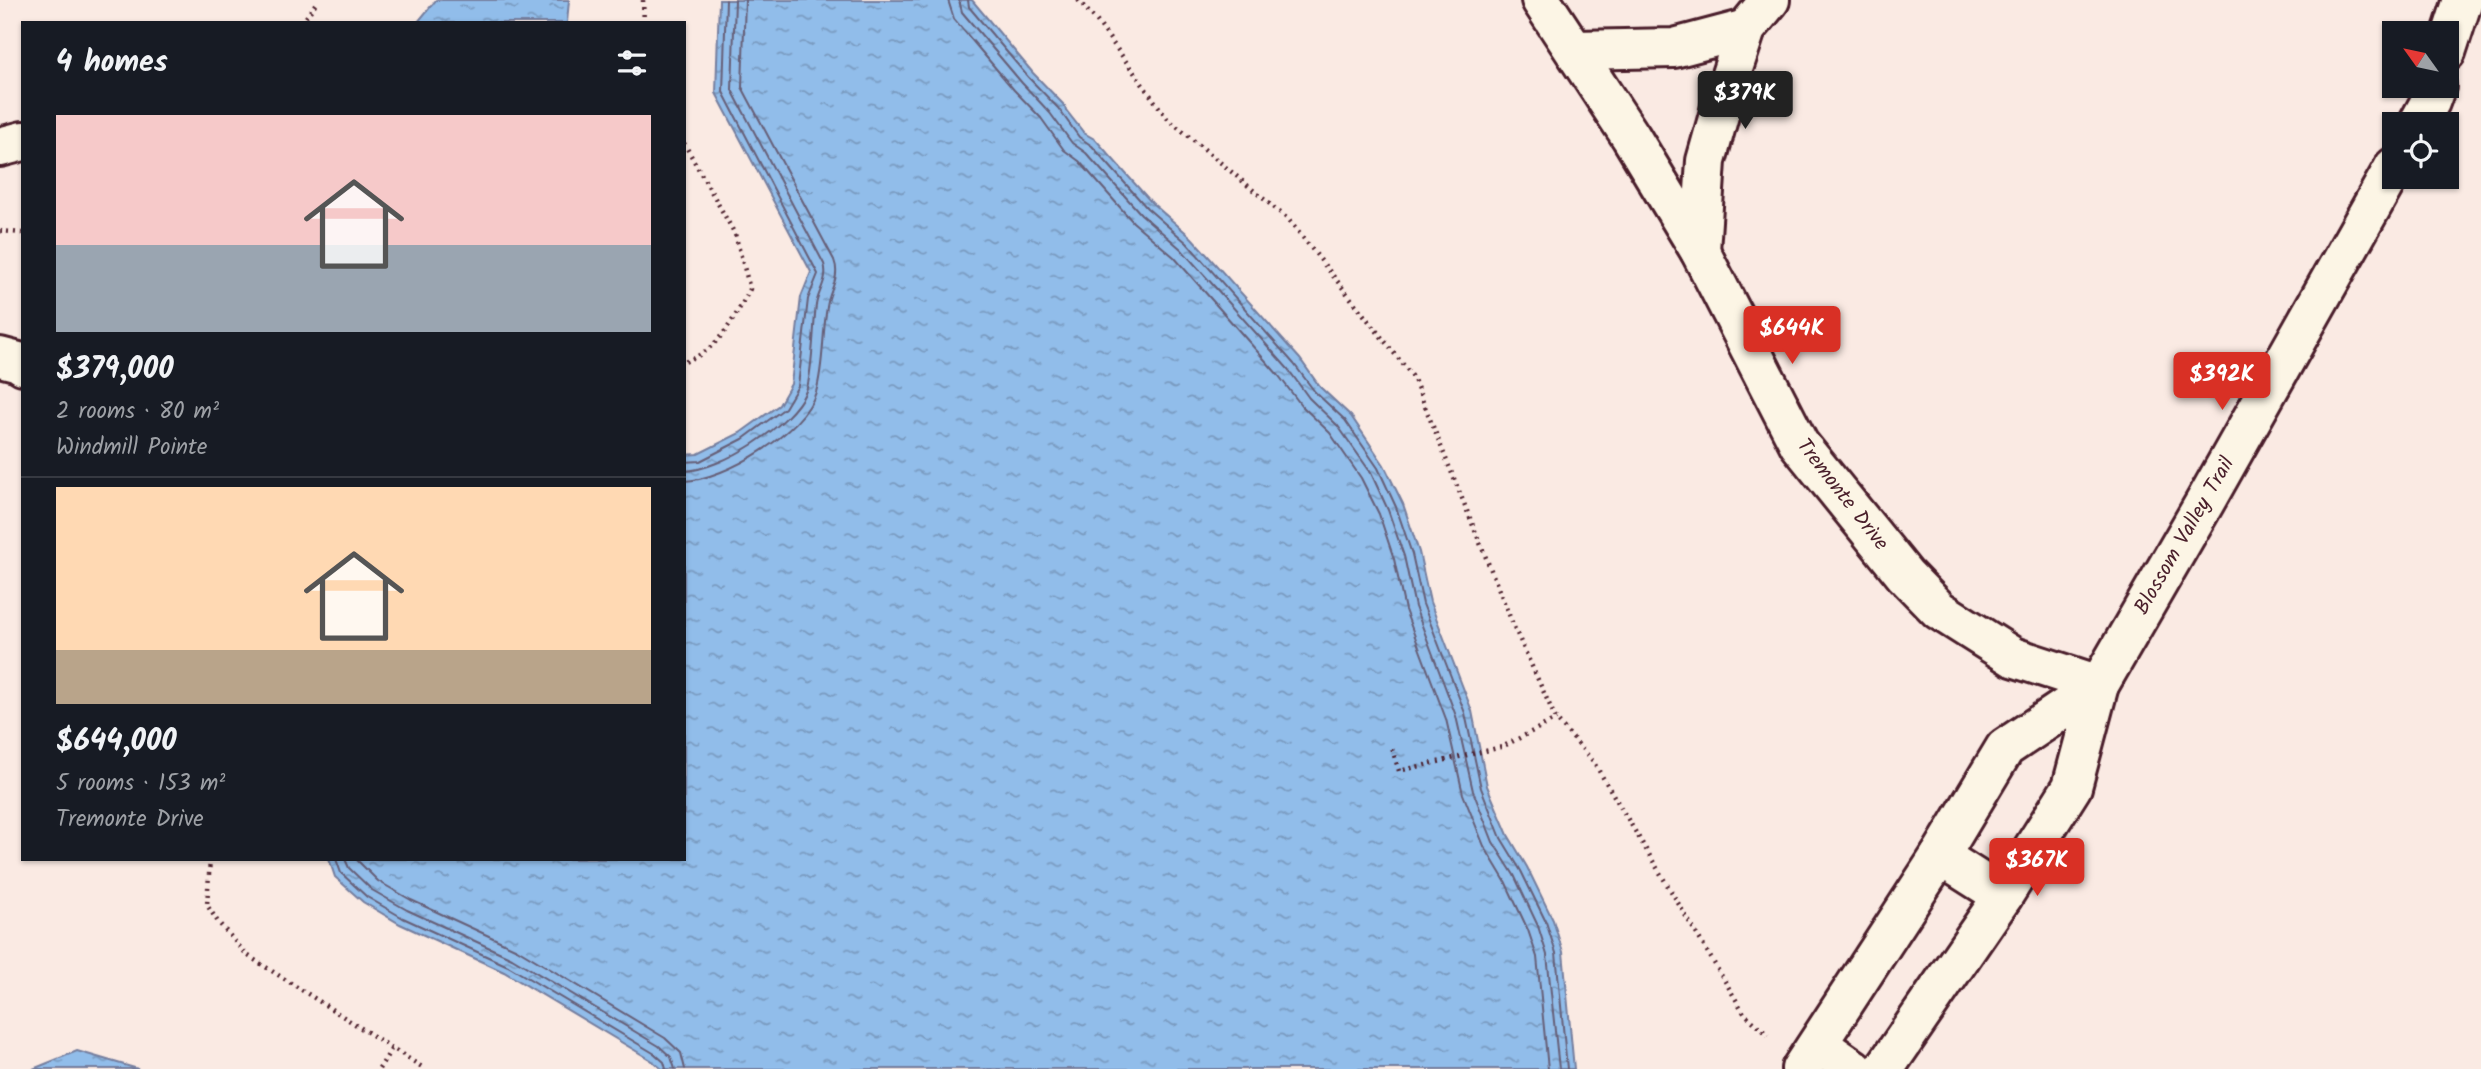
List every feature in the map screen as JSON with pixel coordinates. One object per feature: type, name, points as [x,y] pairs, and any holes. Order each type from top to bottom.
[{"type":"street","name":"Tremonte Drive","points":[[1541,0],[1700,251],[1799,444],[1905,575],[1939,610],[2013,657],[2099,685]]},
{"type":"street","points":[[1700,251],[1706,161],[1746,29],[1770,0]]},
{"type":"street","points":[[2456,21],[2463,0]]},
{"type":"street","points":[[1575,50],[1674,48],[1746,29]]},
{"type":"street","points":[[0,147],[21,142]]},
{"type":"street","name":"Blossom Valley Trail","points":[[1884,1069],[2003,896],[2071,788],[2099,685],[2382,188]]},
{"type":"street","points":[[0,357],[21,365]]},
{"type":"street","name":"Blossom Valley Trail","points":[[1854,1069],[1810,1057],[1940,856],[2005,748],[2099,685]]},
{"type":"street","points":[[1940,856],[2003,896]]},
{"type":"path","points":[[303,21],[318,0]]},
{"type":"path","points":[[643,0],[644,21]]},
{"type":"path","points":[[1078,0],[1096,20],[1167,118],[1289,220],[1413,377],[1514,627],[1556,719],[1593,761],[1744,1013],[1768,1035]]},
{"type":"path","points":[[686,146],[735,234],[750,289],[729,328],[699,357],[686,361]]},
{"type":"path","points":[[0,231],[21,233]]},
{"type":"path","points":[[1392,749],[1399,771],[1502,747],[1556,719]]},
{"type":"path","points":[[209,861],[207,905],[247,955],[425,1069]]},
{"type":"path","points":[[379,1069],[392,1048]]},
{"type":"water","points":[[436,0],[569,0],[567,21],[419,21]]},
{"type":"water","points":[[719,0],[972,0],[1033,73],[1065,106],[1084,133],[1096,140],[1152,203],[1192,238],[1300,359],[1320,387],[1351,416],[1384,465],[1403,504],[1419,552],[1430,602],[1472,711],[1487,786],[1508,835],[1553,920],[1563,952],[1574,1069],[662,1069],[504,972],[400,924],[363,902],[335,877],[330,861],[686,861],[686,455],[698,454],[740,433],[779,405],[791,384],[801,297],[811,272],[716,93]]},
{"type":"water","points":[[77,1051],[138,1069],[33,1069]]}]
